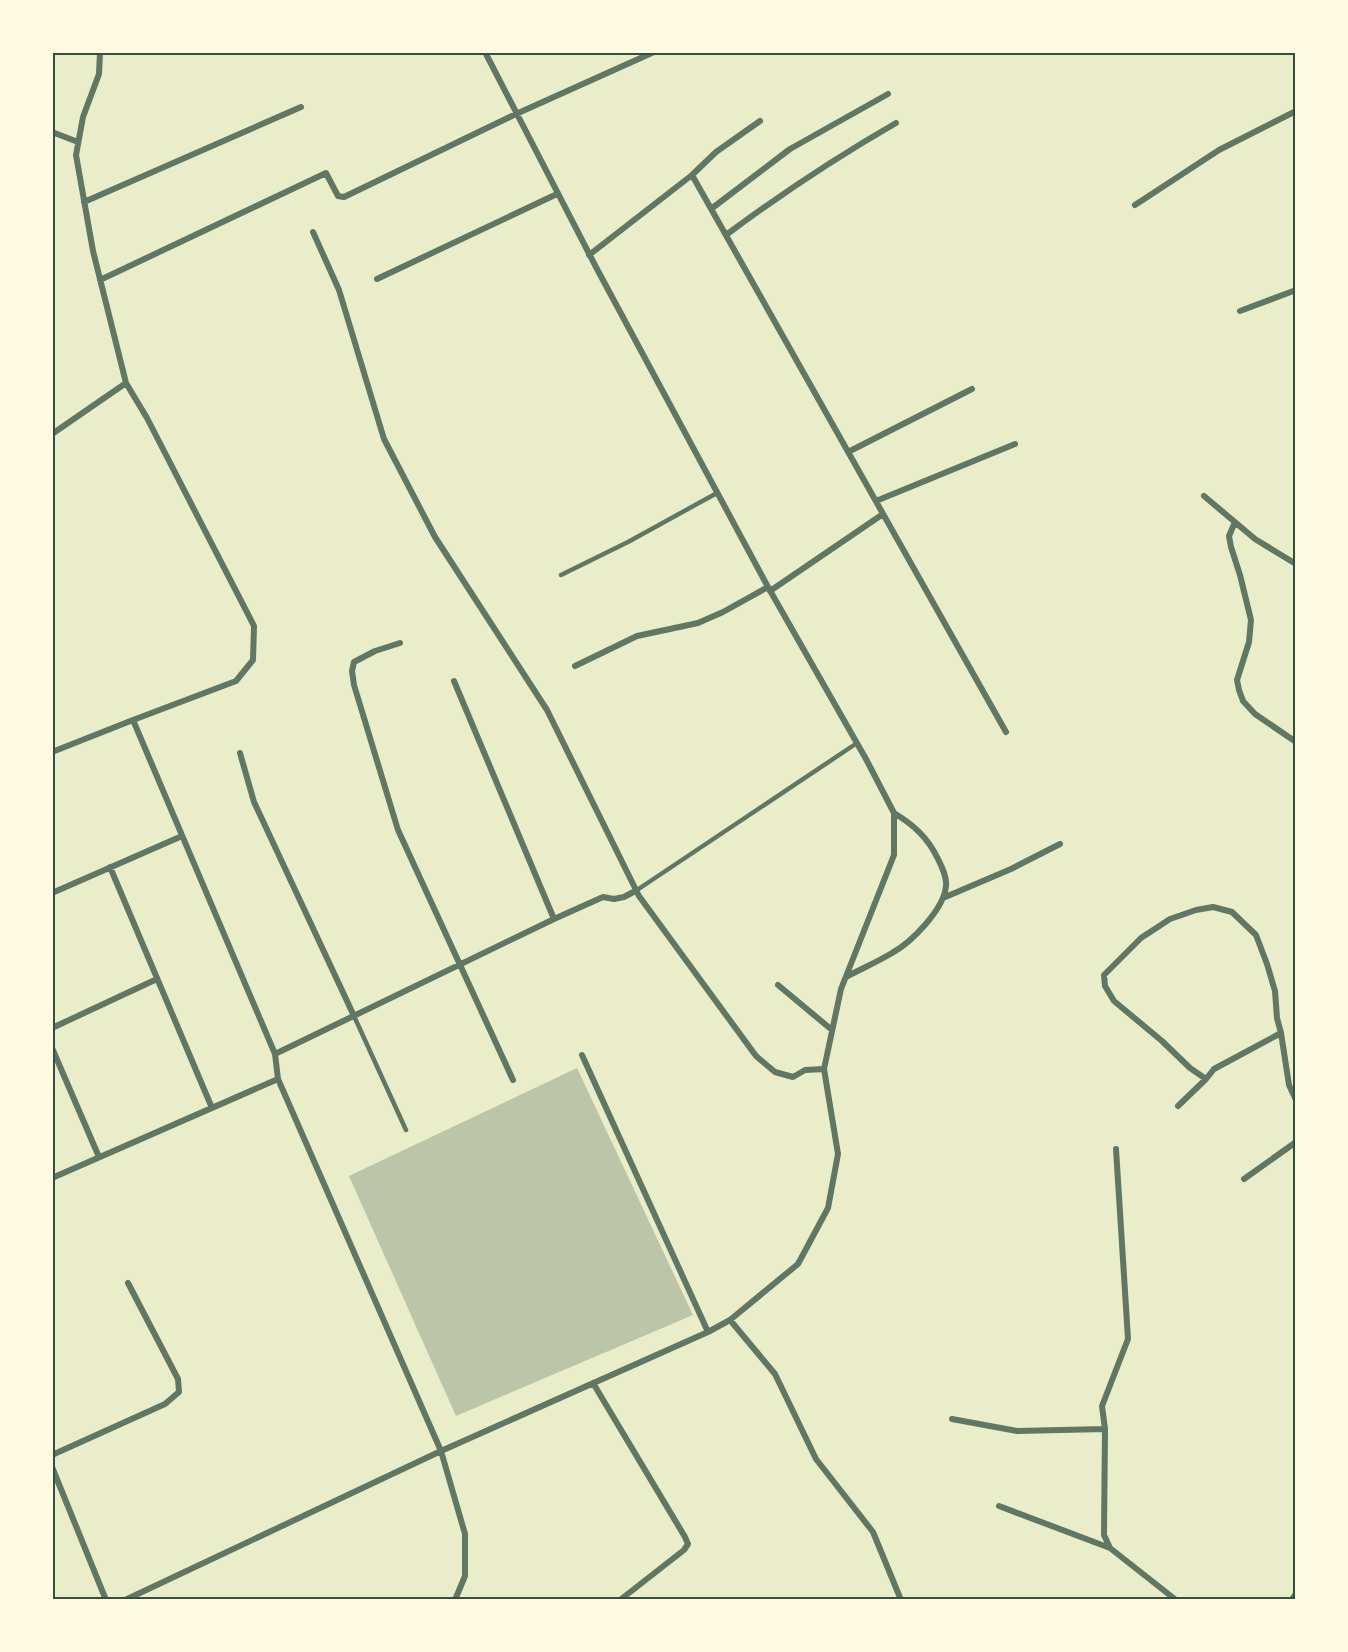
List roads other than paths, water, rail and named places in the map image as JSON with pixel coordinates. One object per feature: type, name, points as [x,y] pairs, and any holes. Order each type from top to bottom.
[{"type":"street","points":[[52,752],[236,681],[253,660],[255,626],[147,418],[126,383],[100,280],[76,154],[83,117],[99,74],[100,52]]},
{"type":"street","points":[[125,1599],[441,1451],[708,1332],[730,1320],[798,1264],[828,1208],[837,1154],[824,1069],[841,989],[894,855],[894,813],[857,742],[769,589],[589,255],[485,52]]},
{"type":"street","points":[[100,280],[326,173],[338,196],[344,197],[516,114],[654,52]]},
{"type":"street","points":[[711,209],[790,149],[888,94]]},
{"type":"street","points":[[84,202],[301,107]]},
{"type":"street","points":[[1135,204],[1219,150],[1296,111]]},
{"type":"street","points":[[589,255],[692,175],[716,152],[760,121]]},
{"type":"street","points":[[726,235],[775,199],[896,123]]},
{"type":"street","points":[[52,132],[78,142]]},
{"type":"street","points":[[692,175],[1006,732]]},
{"type":"street","points":[[377,279],[557,194]]},
{"type":"street","points":[[313,232],[339,290],[384,439],[435,537],[547,710],[639,896],[698,980],[756,1056],[775,1072],[793,1077],[805,1070],[824,1069]]},
{"type":"street","points":[[1239,311],[1296,290]]},
{"type":"street","points":[[52,434],[126,383]]},
{"type":"street","points":[[848,452],[972,389]]},
{"type":"street","points":[[876,501],[1015,444]]},
{"type":"street","points":[[1204,496],[1255,539],[1296,564]]},
{"type":"street","points":[[575,666],[637,636],[699,623],[723,612],[769,589],[883,514]]},
{"type":"street","points":[[1235,522],[1229,536],[1251,620],[1249,642],[1237,680],[1239,690],[1244,701],[1255,714],[1296,742]]},
{"type":"street","points":[[400,643],[375,651],[354,662],[352,671],[354,686],[398,830],[513,1080]]},
{"type":"street","points":[[454,681],[554,919]]},
{"type":"street","points":[[133,720],[275,1054],[278,1079],[441,1451],[465,1534],[465,1576],[455,1599]]},
{"type":"street","points":[[240,753],[254,802],[354,1016]]},
{"type":"street","points":[[846,977],[894,953],[935,912],[943,898],[946,885],[944,871],[936,853],[914,825],[894,813]]},
{"type":"street","points":[[52,893],[182,836]]},
{"type":"street","points":[[943,898],[1011,869],[1060,844]]},
{"type":"street","points":[[110,867],[212,1108]]},
{"type":"street","points":[[275,1054],[554,919],[603,897],[614,899],[624,897],[637,890]]},
{"type":"street","points":[[1206,1078],[1190,1068],[1114,1001],[1105,986],[1104,975],[1141,938],[1170,919],[1196,910],[1214,907],[1232,912],[1256,935],[1275,991],[1277,1018],[1289,1085],[1296,1100]]},
{"type":"street","points":[[52,1028],[157,979]]},
{"type":"street","points":[[778,985],[832,1030]]},
{"type":"street","points":[[1178,1106],[1214,1070],[1281,1033]]},
{"type":"street","points":[[52,1048],[99,1157]]},
{"type":"street","points":[[582,1055],[708,1332]]},
{"type":"street","points":[[52,1178],[278,1079]]},
{"type":"street","points":[[1244,1179],[1296,1142]]},
{"type":"street","points":[[1110,1548],[1104,1535],[1105,1429],[1102,1406],[1128,1339],[1116,1149]]},
{"type":"street","points":[[52,1455],[165,1404],[179,1392],[178,1379],[128,1283]]},
{"type":"street","points":[[730,1320],[775,1374],[816,1459],[873,1532],[901,1599]]},
{"type":"street","points":[[593,1383],[688,1544],[684,1551],[620,1599]]},
{"type":"street","points":[[952,1419],[1017,1431],[1105,1429]]},
{"type":"street","points":[[52,1467],[106,1599]]},
{"type":"street","points":[[999,1506],[1110,1548],[1176,1599]]},
{"type":"lane","points":[[561,575],[628,543],[717,493]]},
{"type":"lane","points":[[637,890],[857,742]]},
{"type":"lane","points":[[354,1016],[406,1130]]}]
